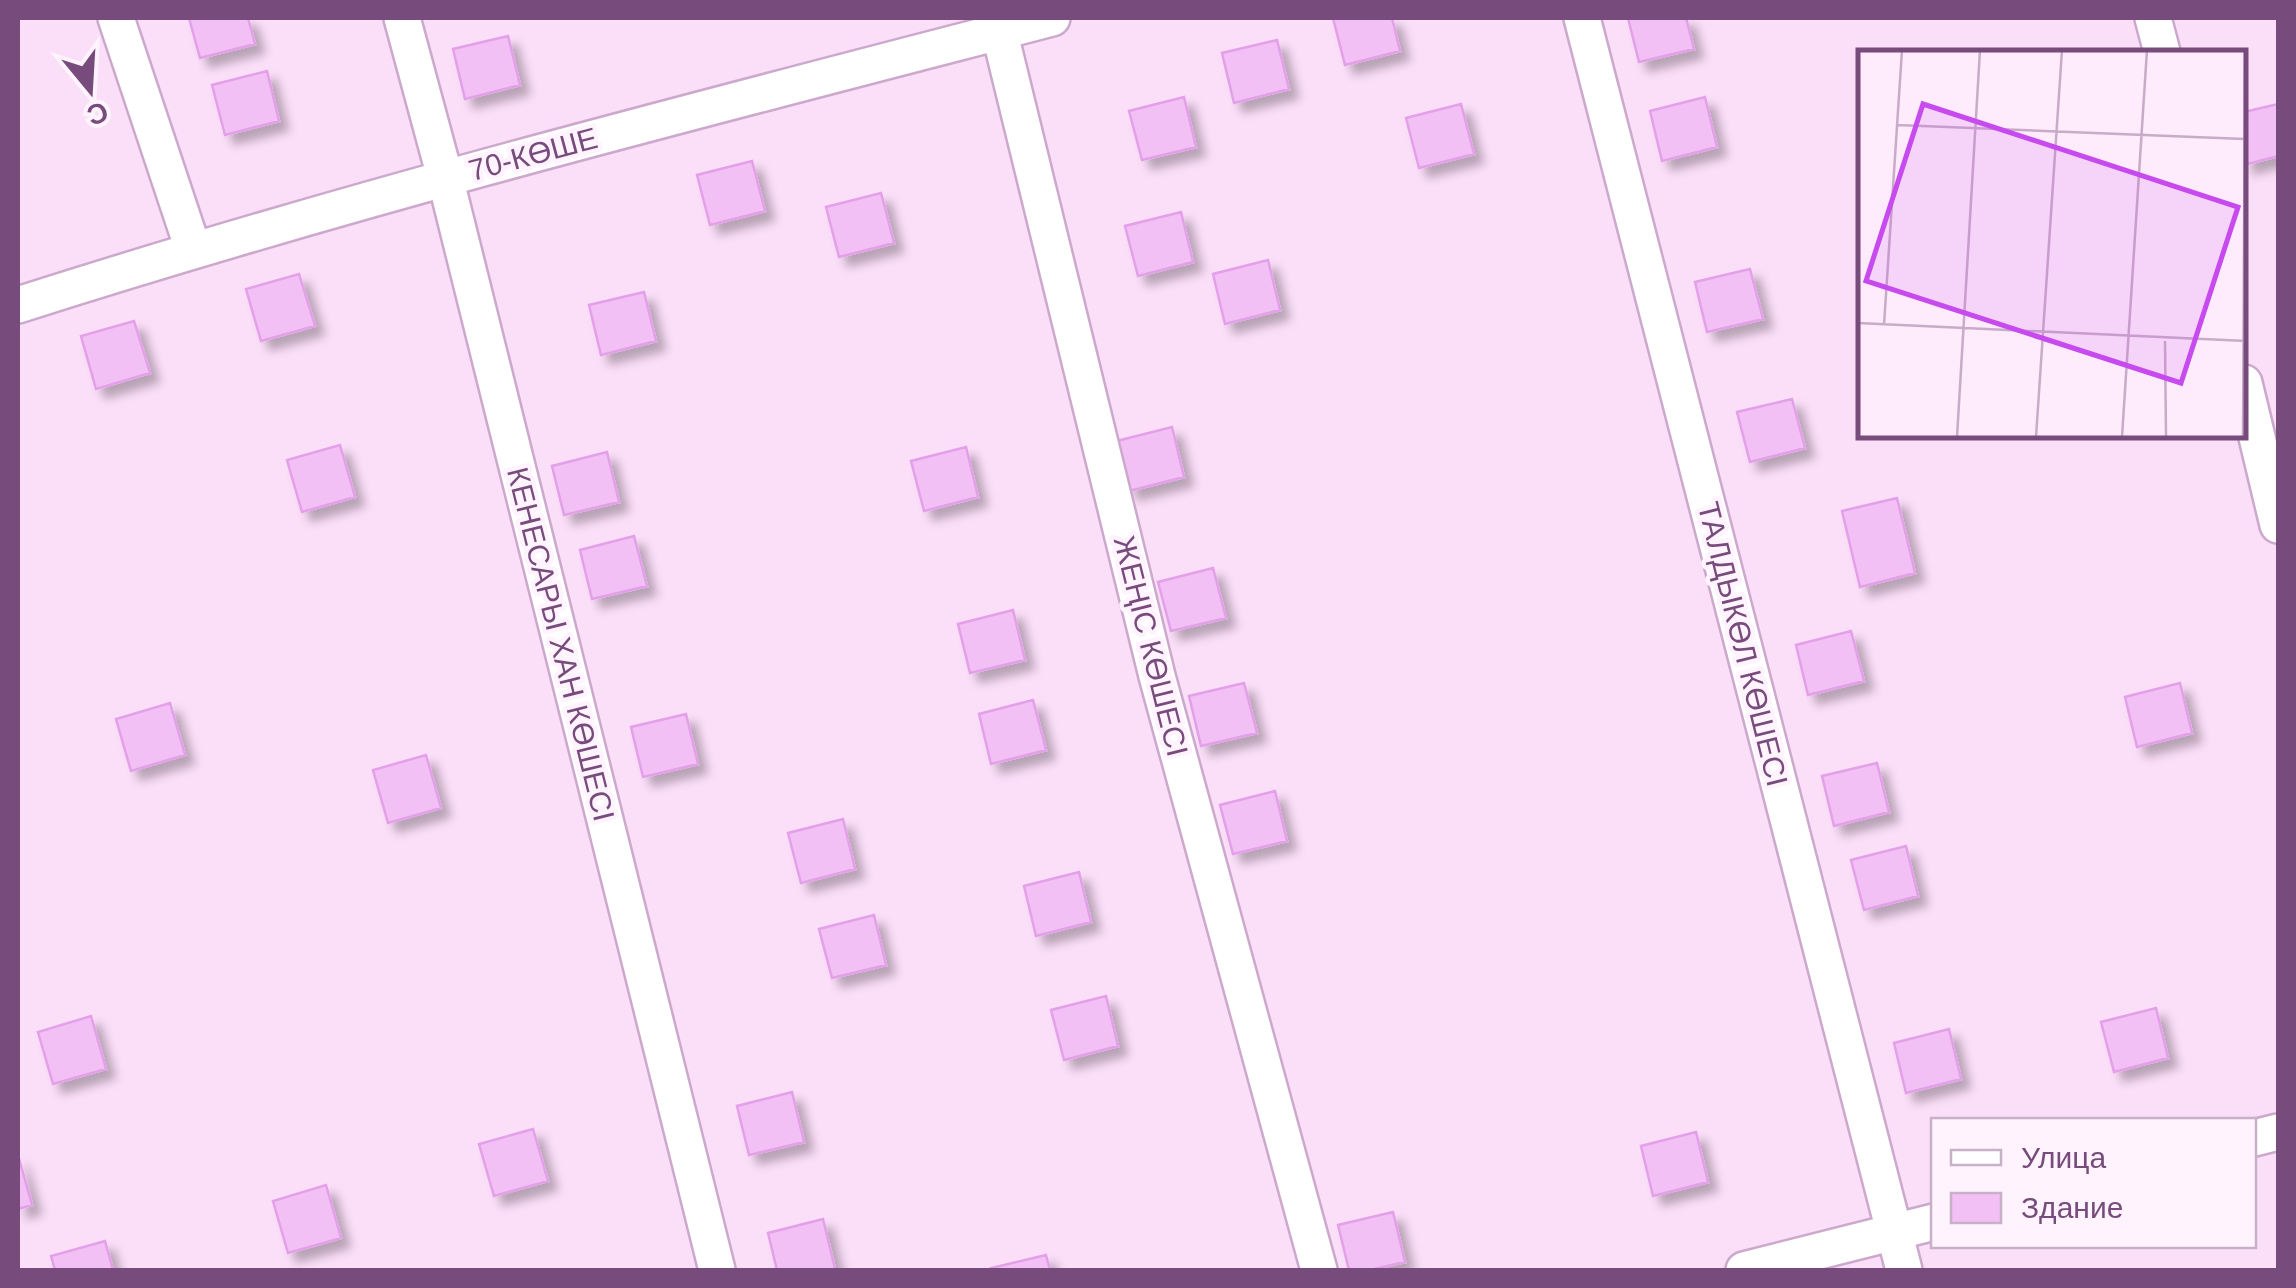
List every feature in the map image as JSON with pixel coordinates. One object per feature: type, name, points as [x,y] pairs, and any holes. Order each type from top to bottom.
[{"type":"street","points":[[116,18],[193,248]]},
{"type":"street","name":"КЕНЕСАРЫ ХАН КӨШЕСІ","points":[[402,18],[717,1270]]},
{"type":"street","name":"70-КӨШЕ","points":[[18,304],[193,248],[997,24],[1052,18]]},
{"type":"street","name":"ТАЛДЫКӨЛ КӨШЕСІ","points":[[1582,18],[1904,1270]]},
{"type":"street","points":[[2154,18],[2162,50]]},
{"type":"street","name":"ЖЕҢІС КӨШЕСІ","points":[[997,24],[1157,676],[1319,1270]]},
{"type":"street","points":[[2246,391],[2278,524]]},
{"type":"street","points":[[1744,1270],[1931,1223]]},
{"type":"shaded area","points":[[18,18],[2278,18],[2278,1270],[18,1270]]},
{"type":"building","points":[[189,18],[248,18],[255,44],[200,58]]},
{"type":"building","points":[[1333,18],[1392,18],[1400,51],[1345,65]]},
{"type":"building","points":[[1628,18],[1686,18],[1694,49],[1639,62]]},
{"type":"building","points":[[508,36],[520,85],[465,99],[453,49]]},
{"type":"building","points":[[1277,40],[1289,89],[1234,103],[1222,53]]},
{"type":"building","points":[[267,71],[279,121],[225,135],[212,85]]},
{"type":"building","points":[[1184,97],[1196,147],[1142,160],[1129,111]]},
{"type":"building","points":[[1705,97],[1717,147],[1662,161],[1650,111]]},
{"type":"building","points":[[1461,104],[1474,154],[1419,168],[1406,118]]},
{"type":"building","points":[[2278,104],[2278,156],[2246,164],[2246,112]]},
{"type":"building","points":[[752,161],[765,211],[710,225],[697,175]]},
{"type":"building","points":[[881,193],[894,243],[839,257],[826,207]]},
{"type":"building","points":[[1181,212],[1193,262],[1138,276],[1125,226]]},
{"type":"building","points":[[1268,260],[1280,310],[1225,324],[1213,274]]},
{"type":"building","points":[[1750,269],[1763,319],[1707,332],[1695,282]]},
{"type":"building","points":[[299,274],[315,326],[261,341],[246,289]]},
{"type":"building","points":[[644,292],[656,341],[601,355],[589,305]]},
{"type":"building","points":[[134,321],[150,373],[96,389],[81,336]]},
{"type":"building","points":[[1792,399],[1805,448],[1750,462],[1737,412]]},
{"type":"building","points":[[1172,427],[1184,477],[1129,491],[1117,441]]},
{"type":"building","points":[[340,445],[355,497],[302,512],[287,460]]},
{"type":"building","points":[[966,447],[978,497],[924,511],[911,461]]},
{"type":"building","points":[[607,452],[619,502],[564,515],[552,466]]},
{"type":"building","points":[[1897,498],[1915,573],[1860,587],[1842,511]]},
{"type":"building","points":[[634,536],[647,586],[592,599],[580,550]]},
{"type":"building","points":[[1213,568],[1226,618],[1171,631],[1158,582]]},
{"type":"building","points":[[1013,610],[1025,660],[970,673],[958,624]]},
{"type":"building","points":[[1851,631],[1864,681],[1808,695],[1796,645]]},
{"type":"building","points":[[1244,683],[1257,733],[1201,746],[1189,696]]},
{"type":"building","points":[[2180,683],[2192,733],[2137,747],[2125,697]]},
{"type":"building","points":[[1033,700],[1046,750],[991,764],[979,714]]},
{"type":"building","points":[[170,703],[185,755],[131,771],[116,719]]},
{"type":"building","points":[[686,714],[698,764],[643,777],[631,727]]},
{"type":"building","points":[[426,755],[441,808],[388,823],[373,770]]},
{"type":"building","points":[[1877,763],[1889,812],[1834,826],[1822,776]]},
{"type":"building","points":[[1275,791],[1287,841],[1233,854],[1220,805]]},
{"type":"building","points":[[843,819],[855,869],[801,883],[788,833]]},
{"type":"building","points":[[1906,846],[1918,896],[1864,910],[1851,860]]},
{"type":"building","points":[[1079,872],[1091,922],[1036,936],[1024,886]]},
{"type":"building","points":[[874,915],[886,965],[832,978],[819,929]]},
{"type":"building","points":[[1106,996],[1118,1046],[1064,1060],[1051,1010]]},
{"type":"building","points":[[2156,1008],[2168,1058],[2114,1072],[2101,1022]]},
{"type":"building","points":[[91,1016],[106,1069],[53,1084],[38,1032]]},
{"type":"building","points":[[1949,1029],[1961,1079],[1906,1093],[1894,1043]]},
{"type":"building","points":[[792,1092],[804,1142],[749,1155],[737,1106]]},
{"type":"building","points":[[533,1129],[548,1181],[494,1196],[479,1144]]},
{"type":"building","points":[[1696,1132],[1708,1182],[1653,1196],[1641,1146]]},
{"type":"building","points":[[18,1155],[32,1205],[18,1209]]},
{"type":"building","points":[[326,1185],[341,1238],[288,1253],[273,1201]]},
{"type":"building","points":[[1393,1212],[1405,1262],[1349,1270],[1338,1225]]},
{"type":"building","points":[[823,1219],[835,1269],[777,1270],[768,1233]]},
{"type":"building","points":[[105,1241],[113,1270],[55,1270],[51,1256]]},
{"type":"building","points":[[1046,1255],[1050,1270],[991,1268]]}]
